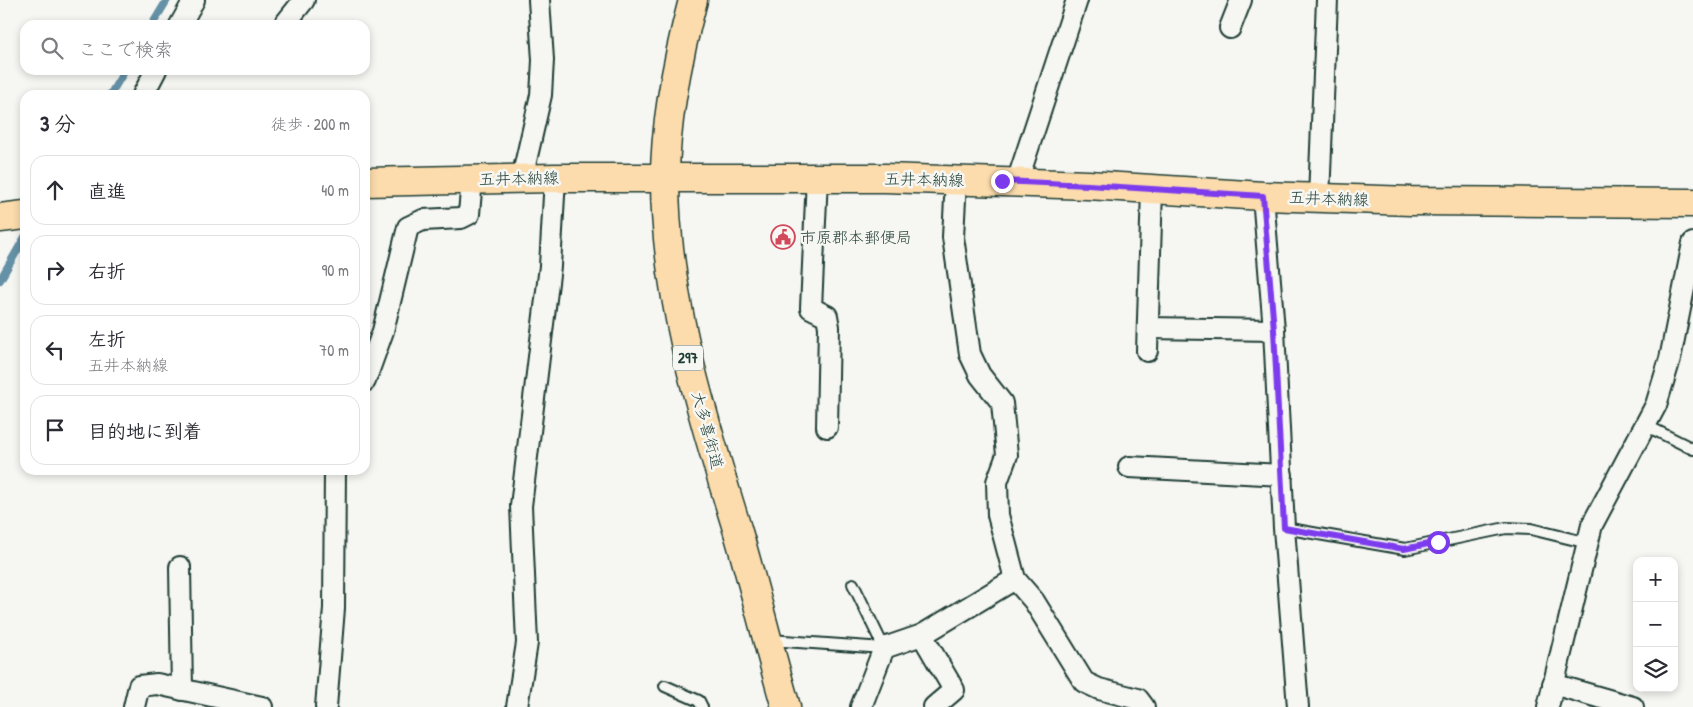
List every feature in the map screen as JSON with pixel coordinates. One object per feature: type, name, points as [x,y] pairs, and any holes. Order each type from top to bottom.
[{"type":"main road","name":"大多喜街道","points":[[694,0],[684,34],[675,85],[665,178],[667,226],[680,326],[716,465],[738,534],[786,707]]},
{"type":"main road","name":"五井本納線","points":[[370,182],[522,178],[956,180],[1263,196],[1411,201],[1693,204]]},
{"type":"main road","points":[[0,218],[20,216]]},
{"type":"street","points":[[183,20],[194,0]]},
{"type":"street","points":[[288,20],[304,0]]},
{"type":"street","points":[[522,178],[541,95],[543,60],[539,0]]},
{"type":"street","points":[[1017,182],[1077,0]]},
{"type":"street","points":[[1230,28],[1241,0]]},
{"type":"street","points":[[1319,198],[1327,0]]},
{"type":"street","points":[[146,90],[153,75]]},
{"type":"street","points":[[517,707],[527,643],[521,506],[550,266],[556,178]]},
{"type":"street","points":[[817,178],[811,308],[827,316],[829,327],[827,427]]},
{"type":"street","points":[[370,367],[383,331],[408,227],[423,220],[461,218],[469,214],[472,179]]},
{"type":"street","points":[[956,180],[953,237],[970,354],[980,375],[1002,404],[1006,455],[997,482],[998,515],[1015,579],[1034,601],[1084,682],[1098,688],[1138,699],[1144,707]]},
{"type":"street","points":[[1147,351],[1152,189]]},
{"type":"street","points":[[1263,196],[1274,330],[1284,528],[1298,707]]},
{"type":"street","points":[[1548,707],[1592,525],[1656,405],[1670,359],[1693,243]]},
{"type":"street","points":[[1148,328],[1274,330]]},
{"type":"street","points":[[1129,468],[1282,475]]},
{"type":"street","points":[[326,707],[334,608],[335,475]]},
{"type":"street","points":[[180,567],[182,690]]},
{"type":"street","points":[[861,707],[884,648],[922,634],[1015,579]]},
{"type":"street","points":[[922,634],[954,690],[934,707]]},
{"type":"street","points":[[134,707],[139,686],[157,684],[262,707]]},
{"type":"street","points":[[1554,684],[1633,707]]},
{"type":"lane","points":[[1645,425],[1693,449]]},
{"type":"lane","points":[[1284,528],[1404,549],[1506,528],[1531,529],[1588,543]]},
{"type":"lane","points":[[767,640],[884,648],[853,584]]},
{"type":"lane","points":[[665,686],[699,701],[702,707]]},
{"type":"waterway","points":[[155,20],[167,0]]},
{"type":"waterway","points":[[113,90],[122,75]]},
{"type":"waterway","points":[[0,280],[20,246]]},
{"type":"place","name":"市原郡本郵便局","points":[[783,237]]},
{"type":"route","points":[[1002,181],[1263,196],[1274,330],[1284,528],[1404,549],[1438,542]]}]
